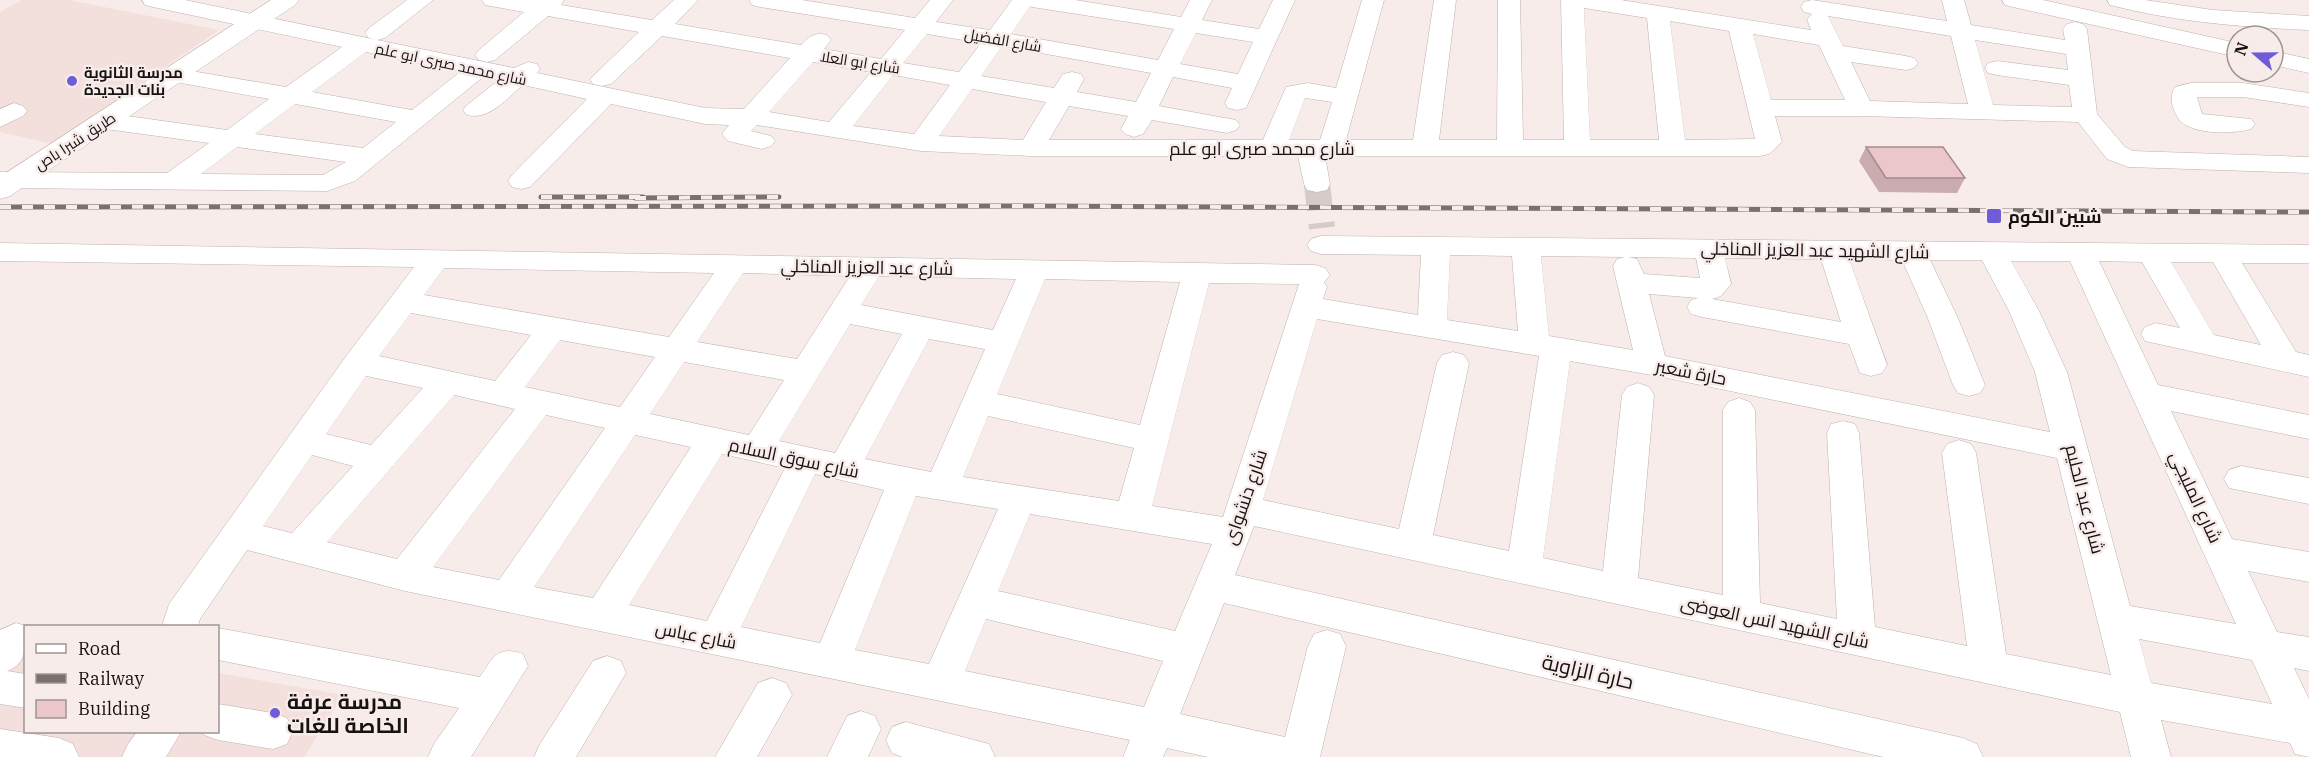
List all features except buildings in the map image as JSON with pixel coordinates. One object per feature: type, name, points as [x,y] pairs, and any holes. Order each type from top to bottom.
[{"type":"main road","name":"طريق شبرا باص","points":[[6,183],[106,121],[174,75],[262,8]]},
{"type":"street","name":"شارع محمد صبرى ابو علم","points":[[153,0],[262,8]]},
{"type":"street","name":"شارع محمد صبرى ابو علم","points":[[216,0],[262,8],[369,39],[603,87],[705,116],[752,116],[835,131],[921,142],[1031,148],[1760,148],[1768,142],[1760,108]]},
{"type":"street","points":[[171,183],[422,0]]},
{"type":"street","name":"شارع ابو العلا","points":[[493,0],[548,5],[656,29],[1227,124]]},
{"type":"street","points":[[521,181],[656,29],[687,0]]},
{"type":"street","name":"شارع الفضيل","points":[[760,0],[850,7],[921,26],[1246,83]]},
{"type":"street","points":[[835,131],[942,0]]},
{"type":"street","points":[[921,142],[1023,0]]},
{"type":"street","points":[[1032,0],[1115,6],[1188,25],[1267,37]]},
{"type":"street","points":[[1124,148],[1201,0]]},
{"type":"street","points":[[1214,148],[1284,0]]},
{"type":"street","points":[[1317,184],[1321,148],[1345,98],[1373,0]]},
{"type":"street","points":[[1425,148],[1446,0]]},
{"type":"street","points":[[1509,0],[1510,148]]},
{"type":"street","points":[[1572,0],[1578,148]]},
{"type":"street","points":[[1578,0],[1651,8],[1739,25],[1906,63]]},
{"type":"street","points":[[1953,0],[1959,30],[1982,110]]},
{"type":"street","points":[[2007,0],[2014,39]]},
{"type":"street","points":[[2013,0],[2073,13],[2104,10],[2225,46]]},
{"type":"street","points":[[2118,0],[2162,11],[2194,15],[2306,23]]},
{"type":"street","points":[[2280,0],[2306,23]]},
{"type":"street","points":[[1861,108],[1830,45],[1820,4],[1889,10],[1959,30],[2077,49]]},
{"type":"street","points":[[6,183],[320,183],[334,181],[346,175],[417,118],[548,5]]},
{"type":"street","points":[[1031,148],[1115,6]]},
{"type":"street","points":[[762,141],[736,135],[850,7]]},
{"type":"street","points":[[1651,8],[1673,148]]},
{"type":"street","points":[[2073,13],[2085,115],[2116,153],[2128,159],[2309,165]]},
{"type":"street","points":[[1739,25],[1760,108],[1982,110],[2085,115]]},
{"type":"street","points":[[2200,51],[2210,90]]},
{"type":"street","points":[[2285,61],[2309,66]]},
{"type":"street","points":[[1997,68],[2081,79]]},
{"type":"street","points":[[476,110],[525,71]]},
{"type":"street","points":[[174,75],[417,118]]},
{"type":"street","points":[[1273,148],[1295,92],[1308,90],[1345,98]]},
{"type":"street","points":[[2242,124],[2199,122],[2189,116],[2184,92],[2250,91],[2309,100]]},
{"type":"street","points":[[106,121],[368,157]]},
{"type":"street","points":[[1432,327],[1436,246]]},
{"type":"street","name":"شارع الشهيد عبد العزيز المناخلي","points":[[1320,249],[1436,246],[1912,250],[2222,254],[2306,259]]},
{"type":"street","points":[[1524,569],[1545,346],[1526,247]]},
{"type":"street","points":[[1622,248],[1652,364]]},
{"type":"street","name":"شارع عبد العزيز المناخلي","points":[[0,252],[431,265],[735,264],[1197,274],[1320,249]]},
{"type":"street","name":"شارع دنشواى","points":[[1149,742],[1238,522],[1307,307],[1320,249]]},
{"type":"street","points":[[1631,283],[1711,289],[1716,284],[1709,249]]},
{"type":"street","points":[[1832,250],[1871,365]]},
{"type":"street","points":[[1912,250],[1942,316],[1969,385]]},
{"type":"street","name":"شارع عبد الحليم","points":[[1991,251],[2038,339],[2054,383],[2151,757]]},
{"type":"street","name":"شارع المليجي","points":[[2080,252],[2307,732]]},
{"type":"street","points":[[2151,254],[2204,344]]},
{"type":"street","points":[[2222,254],[2298,363]]},
{"type":"street","points":[[507,597],[735,264]]},
{"type":"street","points":[[181,621],[238,534],[358,363],[431,265]]},
{"type":"street","points":[[757,450],[870,267]]},
{"type":"street","points":[[941,488],[1034,270]]},
{"type":"street","points":[[1132,517],[1197,274]]},
{"type":"street","points":[[403,302],[805,372]]},
{"type":"street","name":"حارة شعير","points":[[1307,307],[1652,364],[2072,449]]},
{"type":"street","points":[[1702,307],[1861,336]]},
{"type":"street","points":[[842,312],[1003,342]]},
{"type":"street","points":[[843,469],[921,327]]},
{"type":"street","points":[[502,394],[553,328]]},
{"type":"street","points":[[2156,334],[2298,363]]},
{"type":"street","name":"شارع سوق السلام","points":[[358,363],[805,461],[941,488],[1132,517],[1238,522]]},
{"type":"street","points":[[1413,546],[1453,363]]},
{"type":"street","points":[[299,549],[447,382]]},
{"type":"street","points":[[1619,589],[1638,394]]},
{"type":"street","points":[[2149,395],[2309,427]]},
{"type":"street","points":[[405,576],[538,402]]},
{"type":"street","points":[[977,402],[1153,440]]},
{"type":"street","points":[[1738,410],[1742,615]]},
{"type":"street","points":[[1843,433],[1857,639]]},
{"type":"street","points":[[304,440],[378,460]]},
{"type":"street","points":[[602,616],[713,440]]},
{"type":"street","points":[[1959,453],[1989,667]]},
{"type":"street","points":[[717,639],[805,461]]},
{"type":"street","points":[[2241,479],[2309,491]]},
{"type":"street","points":[[831,662],[905,481]]},
{"type":"street","points":[[940,684],[1019,500]]},
{"type":"street","name":"شارع الشهيد انس العوضى","points":[[1238,522],[1413,546],[2307,732]]},
{"type":"street","name":"شارع عباس","points":[[238,534],[405,576],[940,684],[1149,742],[1291,757]]},
{"type":"street","points":[[2222,552],[2309,567]]},
{"type":"street","name":"حارة الزاوية","points":[[1212,585],[1963,757]]},
{"type":"street","points":[[975,601],[1186,650]]},
{"type":"street","points":[[2116,619],[2309,654]]},
{"type":"street","points":[[219,644],[499,681],[457,755]]},
{"type":"street","points":[[1300,757],[1327,646]]},
{"type":"street","points":[[554,757],[607,673]]},
{"type":"street","points":[[0,687],[24,691]]},
{"type":"street","points":[[735,757],[772,695]]},
{"type":"street","points":[[219,722],[273,731]]},
{"type":"street","points":[[142,757],[160,733]]},
{"type":"street","points":[[906,740],[975,757]]},
{"type":"street","points":[[0,747],[59,757]]},
{"type":"shaded area","name":"مدرسة الثانوية بنات الجديدة","points":[[22,0],[69,0],[219,30],[52,144],[0,132],[0,12]]},
{"type":"shaded area","name":"مدرسة عرفة الخاصة للغات","points":[[6,638],[24,641],[24,733],[219,733],[219,673],[343,695],[304,757],[0,757],[0,645]]},
{"type":"tunnel","points":[[1317,184],[1322,228]]},
{"type":"railway","points":[[541,197],[643,197]]},
{"type":"railway","points":[[635,198],[779,197]]},
{"type":"railway","points":[[0,207],[1026,206],[2309,212]]},
{"type":"place","name":"مدرسة الثانوية بنات الجديدة","points":[[72,81]]},
{"type":"place","name":"شبين الكوم","points":[[1994,216]]},
{"type":"place","name":"مدرسة عرفة الخاصة للغات","points":[[275,713]]}]
